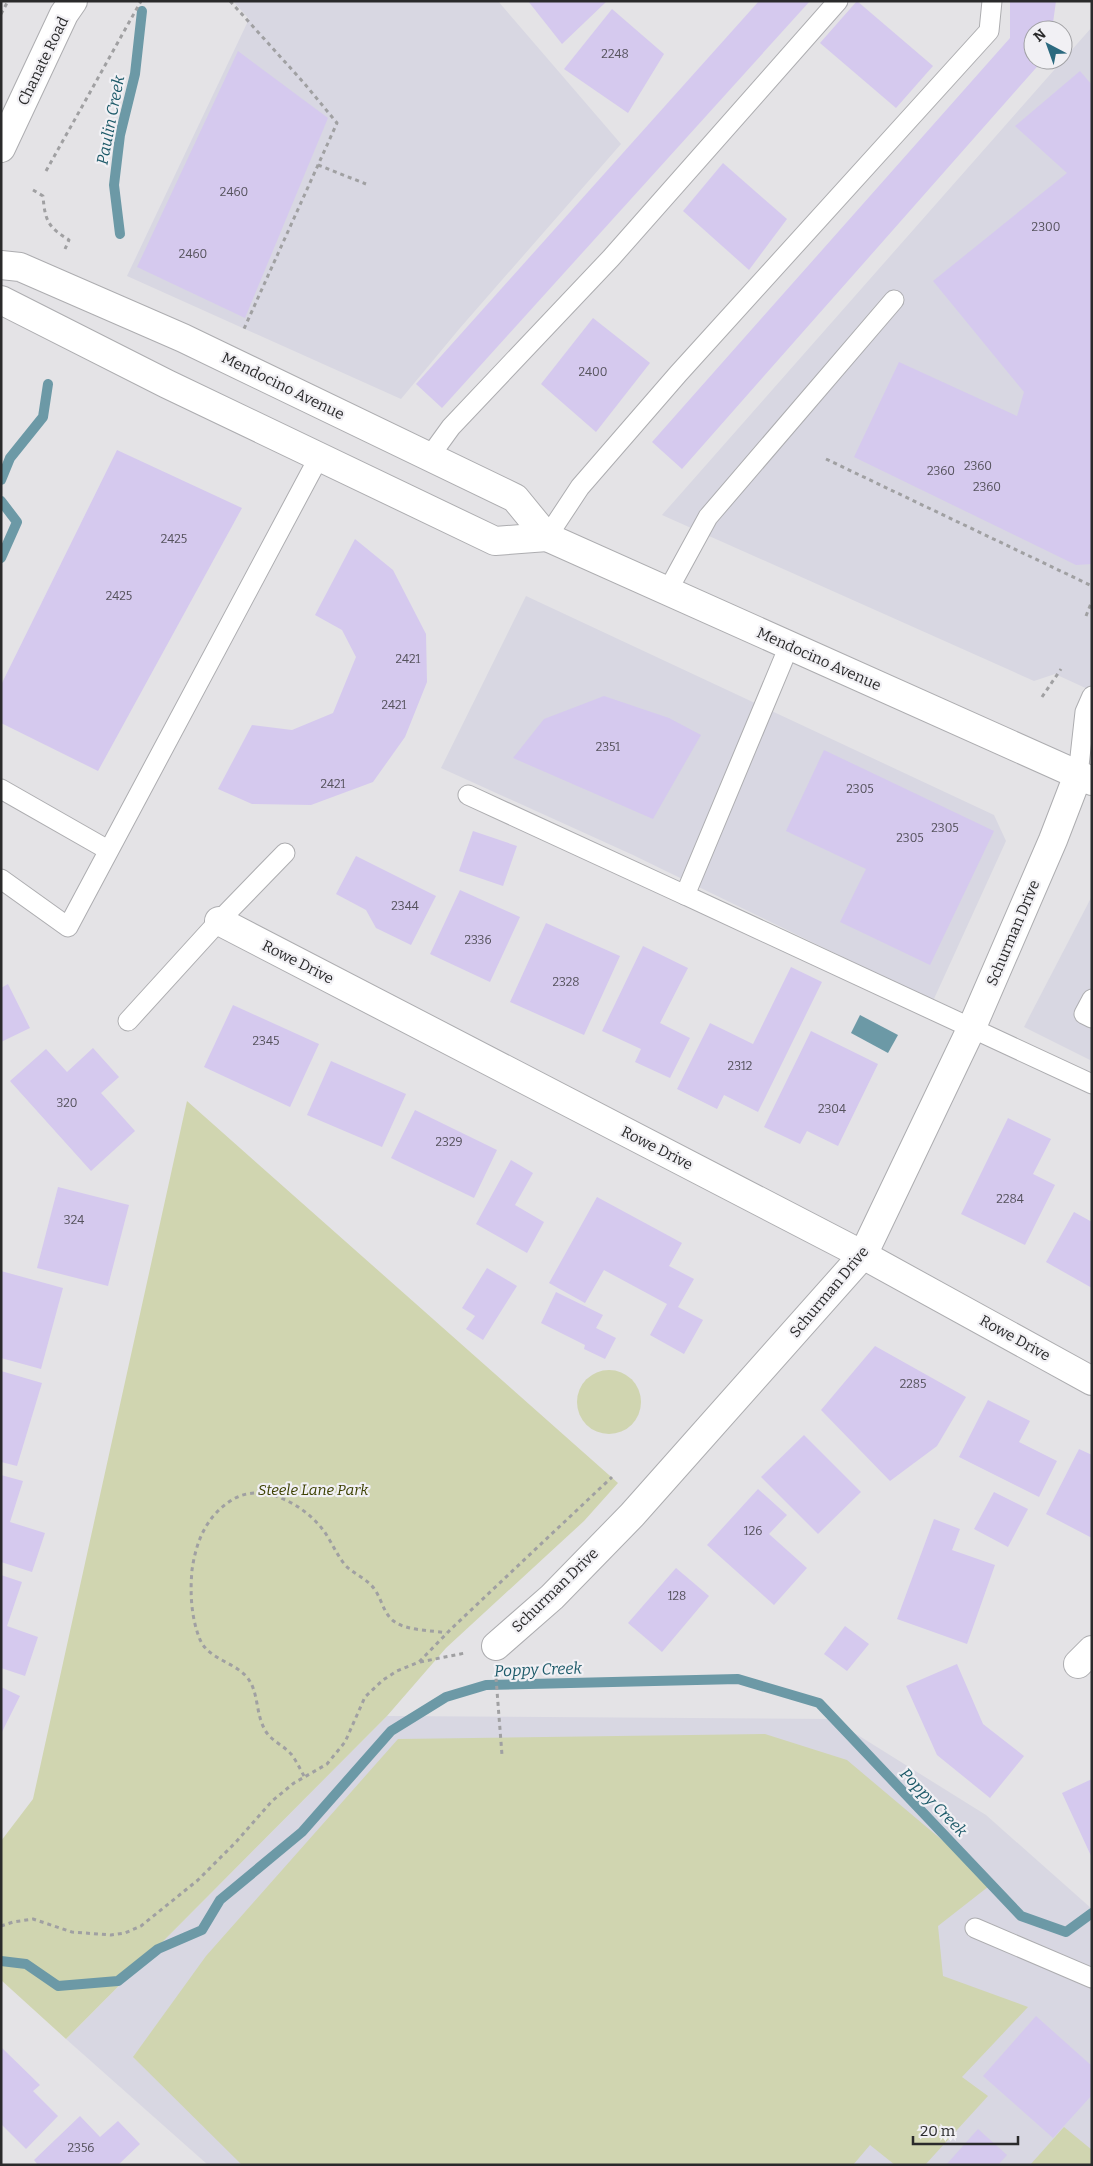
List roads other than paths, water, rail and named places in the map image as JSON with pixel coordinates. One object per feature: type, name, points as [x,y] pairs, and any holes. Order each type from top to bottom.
[{"type":"street","name":"Chanate Road","points":[[1,148],[64,14],[73,1]]},
{"type":"street","name":"Mendocino Avenue","points":[[1,265],[20,267],[183,338],[515,498],[547,537],[789,646],[1087,772]]},
{"type":"street","name":"Mendocino Avenue","points":[[1,300],[167,384],[495,541],[547,537]]},
{"type":"street","name":"Schurman Drive","points":[[496,1658],[632,1515],[863,1255],[972,1027],[1053,840],[1087,772]]},
{"type":"street","name":"Rowe Drive","points":[[219,921],[863,1255],[1092,1381]]},
{"type":"lane","points":[[430,456],[451,426],[611,258],[838,1]]},
{"type":"lane","points":[[547,537],[580,487],[989,32],[992,1]]},
{"type":"lane","points":[[668,592],[708,516],[894,300]]},
{"type":"lane","points":[[1,879],[68,927],[319,457]]},
{"type":"lane","points":[[685,895],[789,646]]},
{"type":"lane","points":[[1087,772],[1085,712],[1092,696]]},
{"type":"lane","points":[[1,789],[108,850]]},
{"type":"lane","points":[[468,795],[1092,1084]]},
{"type":"lane","points":[[128,1021],[219,921],[285,853]]},
{"type":"lane","points":[[1092,999],[1084,1014],[1092,1018]]},
{"type":"lane","points":[[975,1928],[1092,1978]]},
{"type":"water","points":[[860,1015],[898,1035],[888,1053],[851,1033]]},
{"type":"waterway","name":"Paulin Creek","points":[[120,234],[114,185],[120,135],[135,74],[142,11]]},
{"type":"waterway","name":"Paulin Creek","points":[[1,480],[10,458],[43,417],[48,384]]},
{"type":"waterway","name":"Paulin Creek","points":[[1,501],[17,522],[1,558]]},
{"type":"waterway","name":"Poppy Creek","points":[[1,1961],[26,1964],[58,1986],[118,1981],[158,1949],[202,1930],[220,1900],[302,1832],[391,1731],[446,1697],[486,1685],[738,1679],[819,1703],[1021,1916],[1066,1932],[1092,1913]]},
{"type":"park label","name":"Steele Lane Park","points":[[313,1490]]}]
